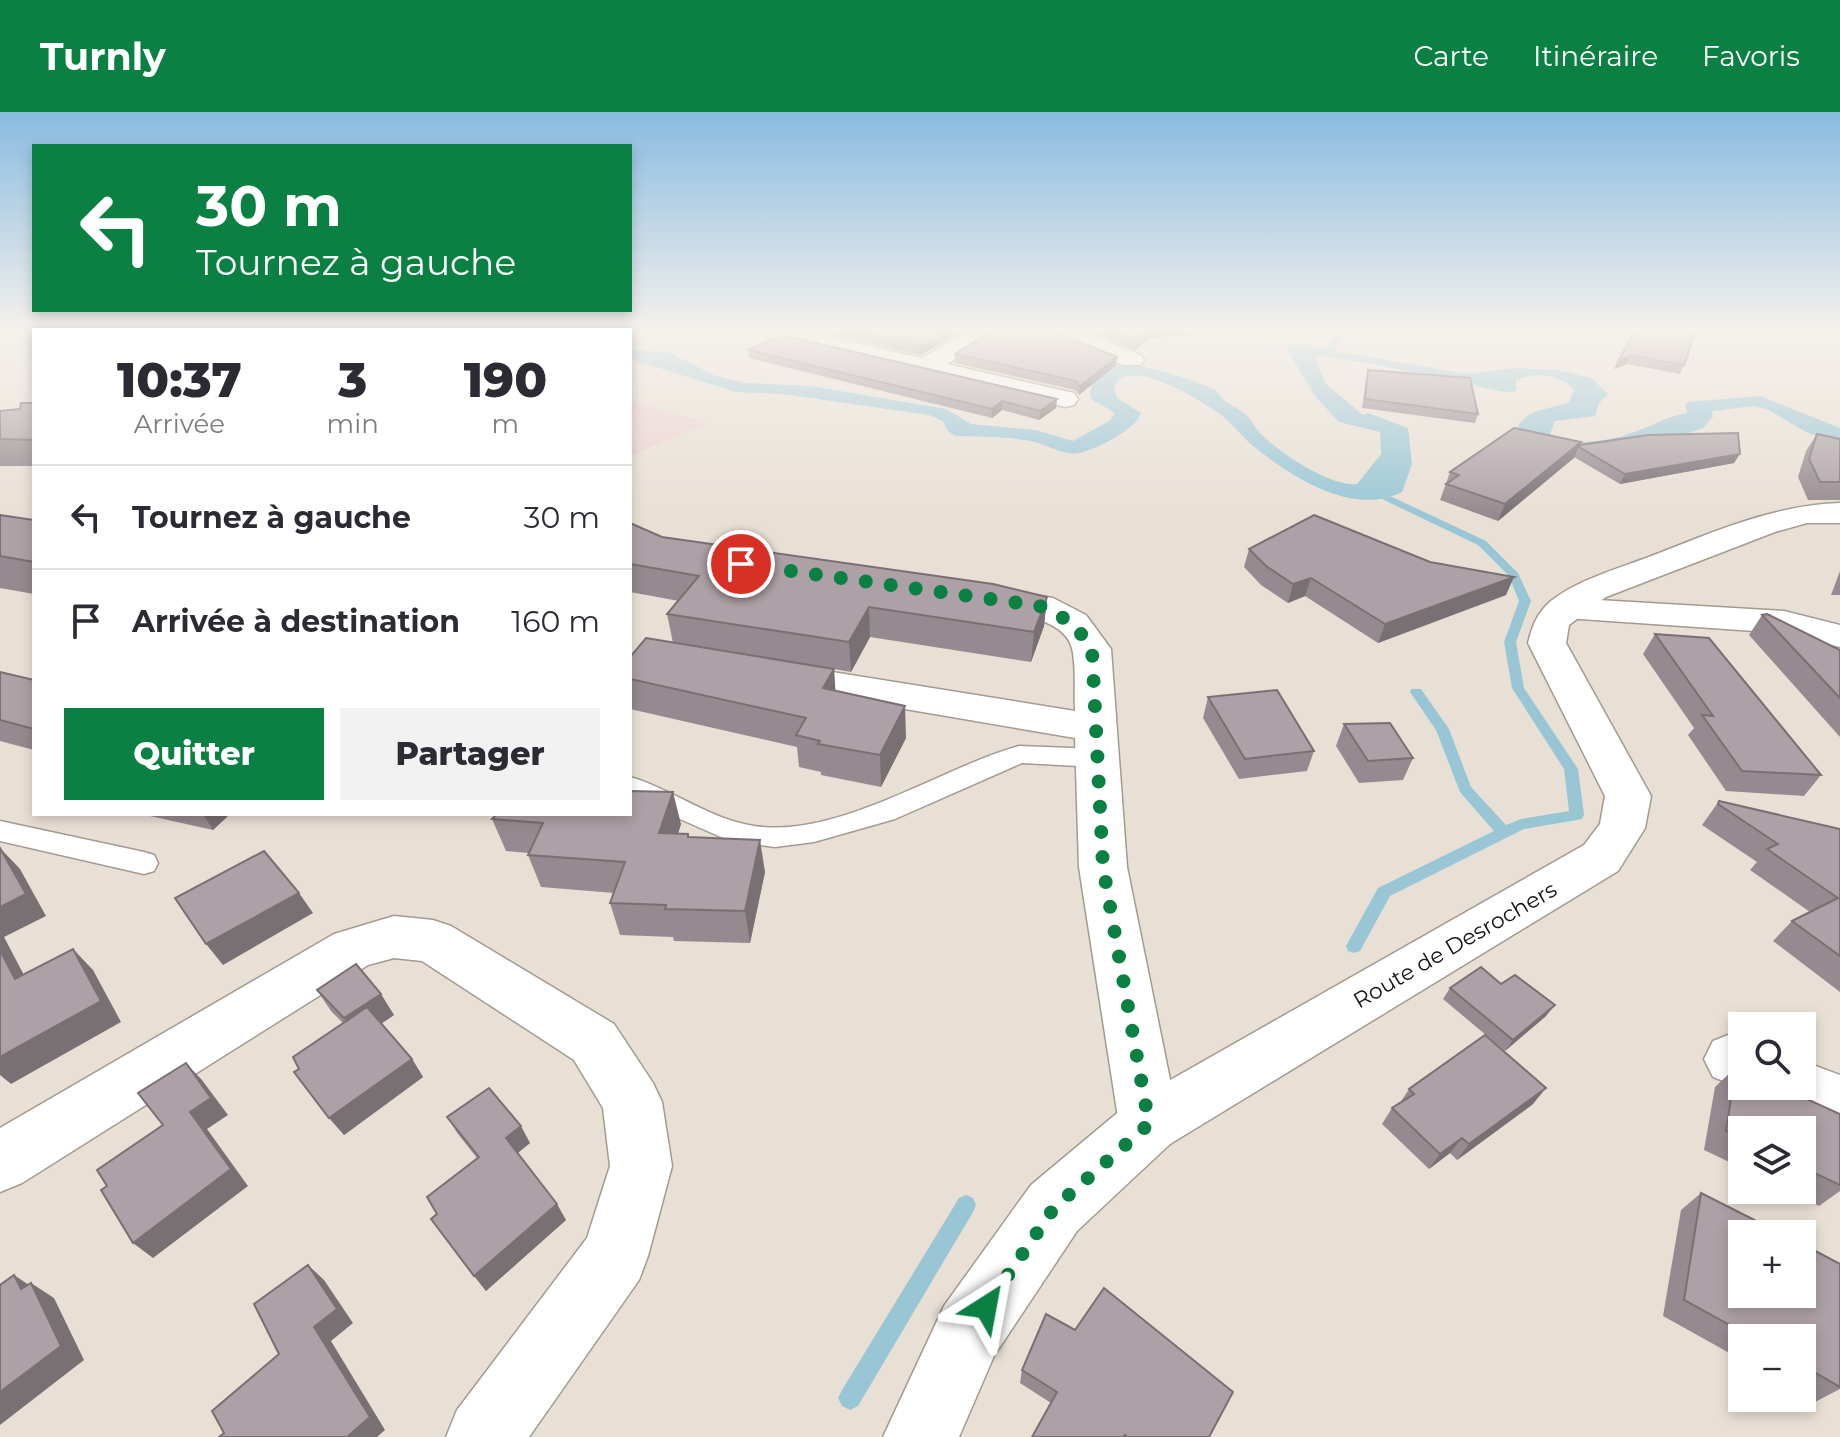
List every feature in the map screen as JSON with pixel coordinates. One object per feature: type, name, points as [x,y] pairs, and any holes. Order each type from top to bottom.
[{"type":"street","points":[[1039,393],[1065,399]]},
{"type":"street","points":[[1564,609],[1594,590],[1764,525],[1806,514],[1840,513]]},
{"type":"street","points":[[962,595],[1040,606],[1073,623],[1092,649],[1103,867],[1149,1124]]},
{"type":"street","points":[[1564,609],[1784,622],[1840,636]]},
{"type":"street","name":"Route de Desrochers","points":[[921,1437],[969,1331],[1054,1208],[1149,1124],[1601,858],[1622,828],[1628,796],[1547,643],[1551,623],[1564,609]]},
{"type":"street","points":[[741,670],[1098,743]]},
{"type":"street","points":[[0,1162],[352,949],[394,937],[433,941],[594,1042],[632,1102],[641,1166],[615,1256],[484,1437]]},
{"type":"street","points":[[1816,1093],[1840,1103]]},
{"type":"lane","points":[[632,787],[740,834],[775,837],[814,832],[885,812],[1019,754],[1098,743]]},
{"type":"lane","points":[[0,831],[144,863]]},
{"type":"shaded area","points":[[632,401],[707,423],[632,455]]},
{"type":"water","points":[[756,393],[851,393],[946,409],[971,424],[1035,430],[1073,441],[1109,421],[1115,414],[1091,393],[1115,393],[1117,398],[1141,413],[1124,432],[1086,451],[1073,453],[1021,439],[955,436],[947,430],[943,421],[929,415]]},
{"type":"water","points":[[1184,393],[1218,393],[1246,415],[1268,441],[1291,458],[1333,480],[1357,484],[1381,454],[1380,432],[1339,422],[1313,393],[1337,393],[1363,415],[1368,413],[1408,428],[1412,464],[1402,492],[1363,500],[1323,490],[1285,469],[1252,445],[1212,409]]},
{"type":"water","points":[[1573,393],[1608,394],[1599,403],[1595,416],[1555,421],[1549,437],[1581,442],[1614,438],[1687,413],[1685,405],[1688,402],[1760,396],[1840,428],[1840,444],[1806,432],[1767,409],[1753,406],[1712,411],[1713,417],[1703,428],[1663,442],[1576,453],[1515,433],[1530,414],[1569,402]]},
{"type":"building","points":[[925,393],[1031,393],[1057,399],[1040,411],[1002,401],[992,409]]},
{"type":"building","points":[[1366,393],[1473,393],[1478,414],[1365,399]]},
{"type":"building","points":[[21,403],[32,403],[32,440],[0,439],[0,411],[20,409]]},
{"type":"building","points":[[1514,428],[1581,442],[1505,504],[1446,484],[1459,475],[1450,472]]},
{"type":"building","points":[[1738,433],[1740,454],[1625,474],[1579,447],[1648,435]]},
{"type":"building","points":[[1817,434],[1840,439],[1840,482],[1820,482],[1809,459]]},
{"type":"building","points":[[0,515],[32,520],[32,562],[0,556]]},
{"type":"building","points":[[1314,515],[1430,562],[1514,577],[1385,624],[1311,578],[1293,584],[1266,566],[1249,549]]},
{"type":"building","points":[[632,524],[662,537],[993,584],[1047,597],[1034,632],[869,607],[849,642],[667,614],[699,576],[632,564]]},
{"type":"building","points":[[1767,614],[1840,650],[1840,698],[1762,615]]},
{"type":"building","points":[[1655,634],[1709,638],[1821,775],[1742,771],[1702,715],[1713,716]]},
{"type":"building","points":[[646,638],[834,669],[823,688],[905,706],[880,755],[818,744],[820,741],[796,735],[806,718],[632,679],[632,655]]},
{"type":"building","points":[[0,672],[32,680],[32,728],[0,720]]},
{"type":"building","points":[[1277,690],[1314,751],[1245,759],[1208,697]]},
{"type":"building","points":[[1390,723],[1413,758],[1368,761],[1344,724]]},
{"type":"building","points":[[632,791],[673,792],[659,833],[760,840],[745,911],[665,909],[666,905],[610,903],[625,862],[528,855],[543,823],[492,819],[495,816],[632,816]]},
{"type":"building","points":[[1719,801],[1840,829],[1840,956],[1792,921],[1838,898],[1767,849],[1778,844],[1718,804]]},
{"type":"building","points":[[0,848],[26,894],[0,907]]},
{"type":"building","points":[[264,851],[299,893],[206,944],[175,898]]},
{"type":"building","points":[[73,949],[101,1001],[0,1057],[0,950],[15,979]]},
{"type":"building","points":[[356,964],[381,994],[344,1018],[317,990]]},
{"type":"building","points":[[1481,967],[1501,984],[1515,975],[1555,1005],[1513,1040],[1450,988]]},
{"type":"building","points":[[367,1007],[412,1059],[329,1118],[294,1072],[299,1069],[293,1057]]},
{"type":"building","points":[[1485,1035],[1546,1088],[1469,1144],[1462,1138],[1440,1154],[1392,1108],[1414,1094],[1409,1089]]},
{"type":"building","points":[[186,1063],[211,1098],[190,1112],[231,1169],[133,1243],[101,1190],[107,1186],[97,1170],[163,1125],[138,1093]]},
{"type":"building","points":[[489,1088],[521,1126],[506,1138],[557,1204],[474,1276],[431,1219],[437,1214],[427,1197],[479,1157],[447,1117]]},
{"type":"building","points":[[1731,1100],[1809,1100],[1840,1114],[1840,1185],[1816,1174],[1816,1116],[1728,1116]]},
{"type":"building","points":[[1701,1193],[1754,1220],[1728,1220],[1728,1308],[1816,1308],[1816,1251],[1840,1264],[1840,1387],[1816,1373],[1816,1324],[1728,1324],[1684,1300]]},
{"type":"building","points":[[308,1265],[337,1309],[314,1327],[370,1417],[347,1437],[219,1437],[224,1433],[212,1411],[279,1354],[254,1304]]},
{"type":"building","points":[[14,1275],[21,1289],[31,1283],[61,1346],[0,1392],[0,1285]]},
{"type":"building","points":[[1104,1288],[1233,1392],[1209,1437],[1032,1437],[1057,1392],[1022,1370],[1046,1314],[1075,1330]]},
{"type":"waterway","points":[[1354,946],[1384,892],[1521,824],[1577,815],[1571,769],[1518,688],[1510,642],[1525,601],[1514,575],[1482,543],[1387,498],[1377,488]]},
{"type":"waterway","points":[[1416,692],[1442,729],[1465,789],[1504,832]]},
{"type":"waterway","points":[[850,1398],[966,1205]]},
{"type":"route","points":[[741,564],[1040,606],[1073,623],[1092,649],[1103,867],[1149,1124],[1054,1208],[986,1307]]}]
